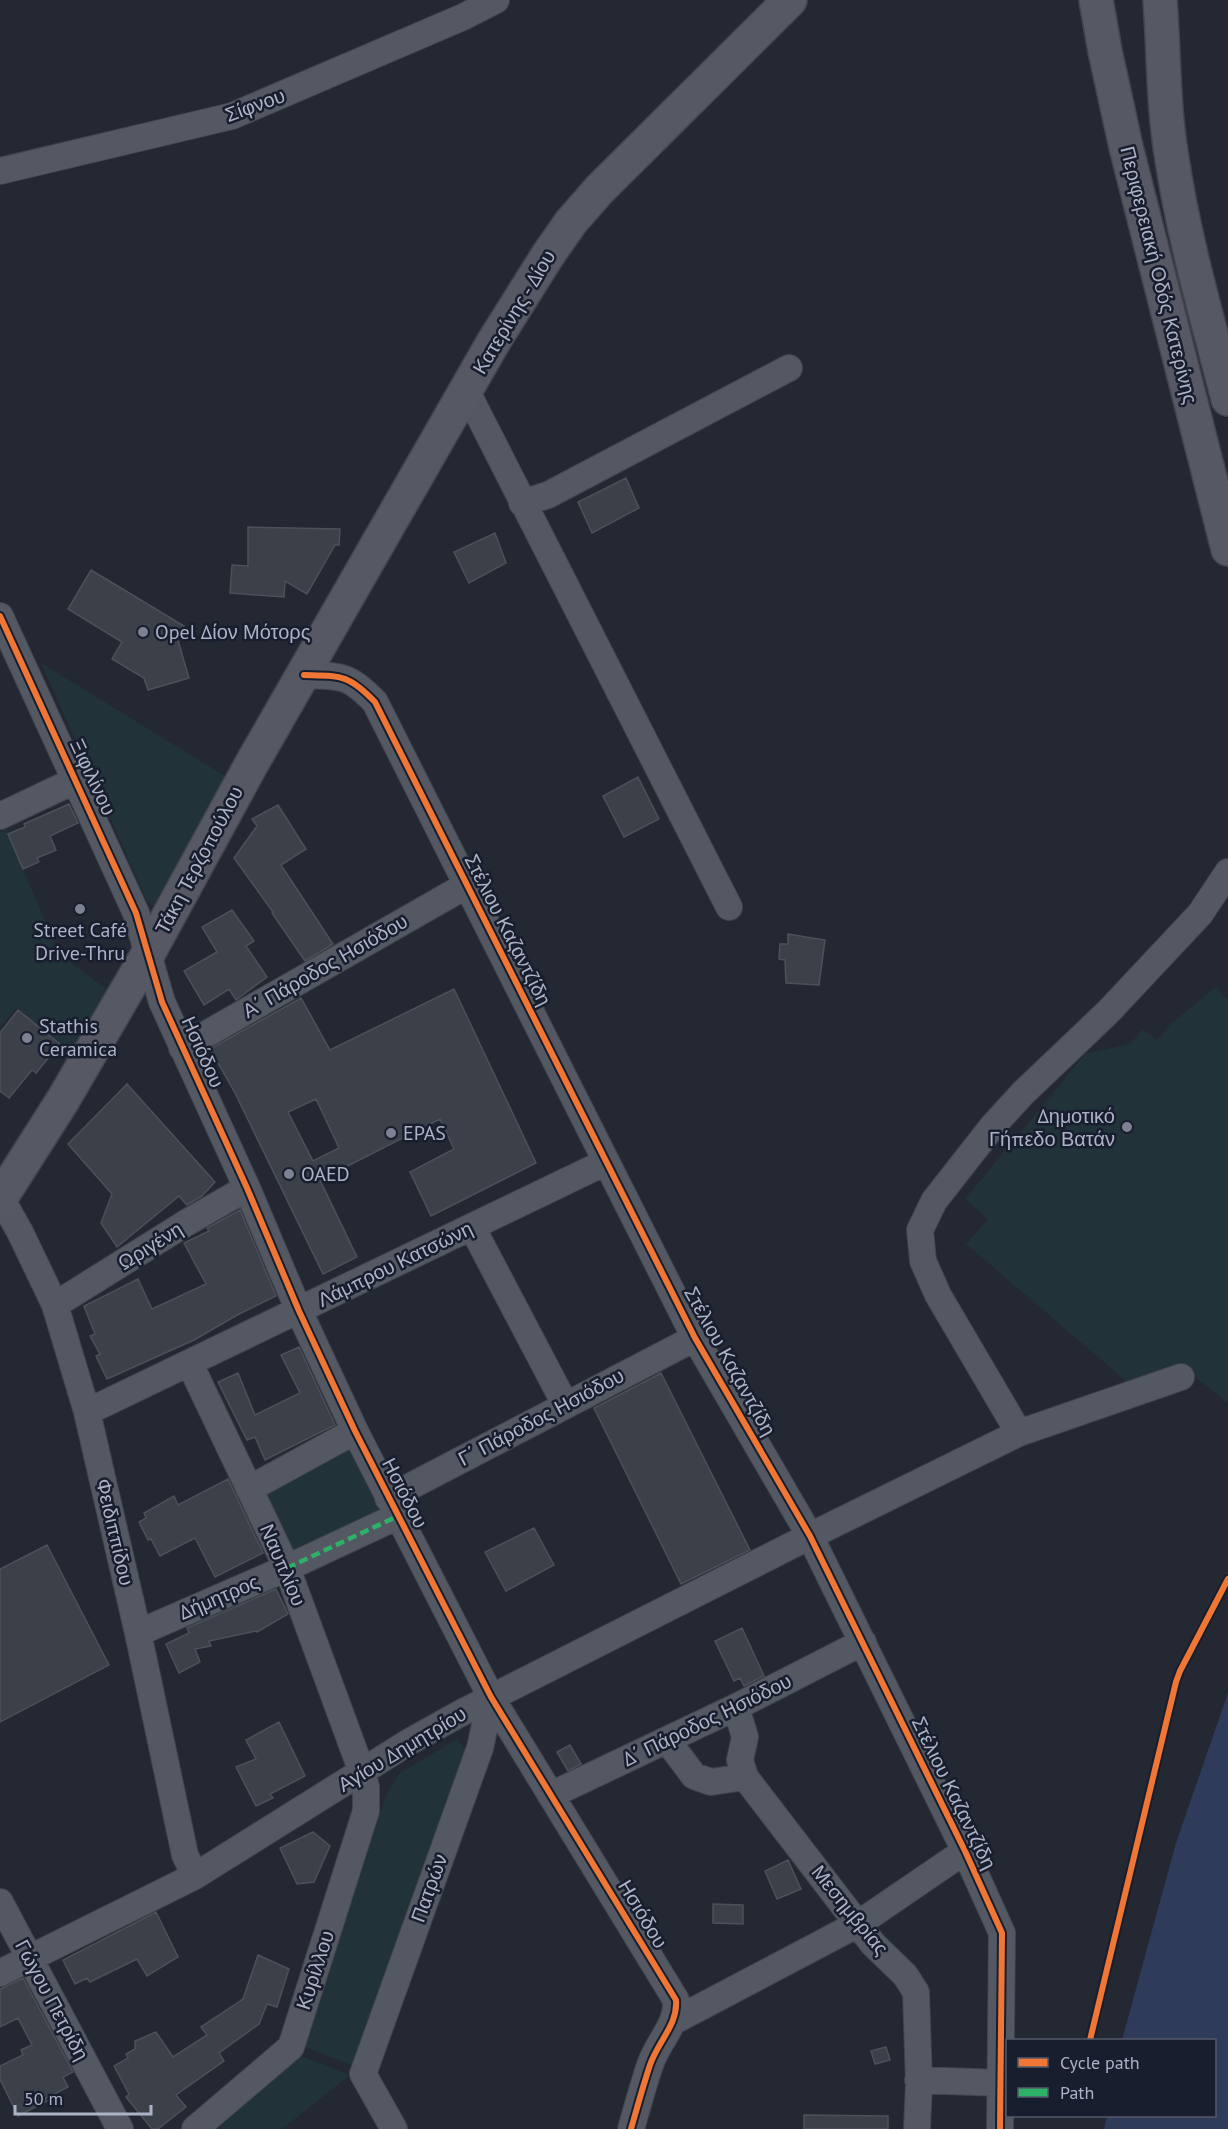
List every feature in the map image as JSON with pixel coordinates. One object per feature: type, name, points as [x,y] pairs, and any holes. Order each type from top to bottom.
[{"type":"main road","name":"Κατερίνης - Δίου","points":[[304,675],[500,332],[571,222],[636,153],[790,0]]},
{"type":"main road","name":"Περιφερειακή Οδός Κατερίνης","points":[[1096,0],[1126,147],[1228,549]]},
{"type":"main road","name":"Περιφερειακή Οδός Κατερίνης","points":[[1160,0],[1171,158],[1180,205],[1228,399]]},
{"type":"main road","name":"Τάκη Τερζοπούλου","points":[[1,1198],[63,1100],[148,954],[251,765],[304,675]]},
{"type":"street","name":"Σίφνου","points":[[0,171],[232,116],[463,17],[496,0]]},
{"type":"street","points":[[522,503],[548,495],[789,368]]},
{"type":"street","points":[[467,392],[729,907]]},
{"type":"street","name":"Ξιφιλίνου","points":[[0,616],[5,642],[76,780],[136,913],[148,954]]},
{"type":"street","name":"Στέλιου Καζαντζίδη","points":[[304,675],[344,678],[358,685],[375,702],[695,1338],[810,1536],[965,1851],[1002,1934],[1000,2129]]},
{"type":"street","points":[[0,816],[76,780]]},
{"type":"street","points":[[1019,1433],[938,1295],[923,1262],[920,1230],[934,1201],[992,1127],[1023,1093],[1108,1012],[1200,914],[1228,872]]},
{"type":"street","name":"Α΄ Πάροδος Ησιόδου","points":[[182,1048],[467,885]]},
{"type":"street","name":"Ησιόδου","points":[[148,954],[162,1002],[247,1188],[299,1311],[355,1431],[491,1697],[676,2000],[677,2011],[674,2021]]},
{"type":"street","name":"Λάμπρου Κατσώνη","points":[[87,1412],[606,1162]]},
{"type":"street","name":"Ωριγένη","points":[[55,1305],[186,1223],[247,1188]]},
{"type":"street","name":"Φειδιππίδου","points":[[1,1198],[55,1305],[87,1412],[138,1633],[185,1855],[195,1876]]},
{"type":"street","points":[[472,1227],[565,1404]]},
{"type":"street","name":"Γ΄ Πάροδος Ησιόδου","points":[[393,1507],[565,1404],[695,1338]]},
{"type":"street","name":"Ναυπλίου","points":[[190,1364],[287,1568],[362,1772]]},
{"type":"street","name":"Αγίου Δημητρίου","points":[[0,1973],[195,1876],[439,1725],[810,1536],[1019,1433],[1181,1377]]},
{"type":"street","points":[[249,1489],[355,1431]]},
{"type":"street","name":"Δήμητρος","points":[[138,1633],[287,1568],[393,1507]]},
{"type":"street","name":"Δ΄ Πάροδος Ησιόδου","points":[[551,1795],[736,1707],[863,1642]]},
{"type":"street","name":"Πατρών","points":[[394,2129],[363,2074],[480,1748],[491,1697]]},
{"type":"street","points":[[667,1740],[694,1776],[711,1782],[745,1777],[740,1760],[745,1737],[736,1707]]},
{"type":"street","name":"Κυρίλλου","points":[[195,2129],[291,2047],[366,1811],[366,1787],[362,1772]]},
{"type":"street","name":"Μεσημβρίας","points":[[745,1777],[873,1944],[905,1975],[916,1992],[917,2129]]},
{"type":"street","points":[[631,2129],[650,2062],[674,2021],[858,1924],[965,1851]]},
{"type":"street","name":"Γώγου Πετρίδη","points":[[0,1902],[120,2129]]},
{"type":"street","points":[[918,2080],[1001,2083]]},
{"type":"shaded area","points":[[41,663],[228,778],[162,905],[152,906],[146,899]]},
{"type":"shaded area","points":[[6,829],[59,954],[112,993],[75,1055],[16,1008],[0,1027],[0,832]]},
{"type":"shaded area","name":"Δημοτικό Γήπεδο Βατάν","points":[[1216,987],[1228,1000],[1228,1403],[1182,1366],[1134,1388],[966,1244],[988,1219],[965,1199],[1085,1054],[1130,1044],[1143,1029],[1157,1040],[1172,1023]]},
{"type":"shaded area","points":[[356,1447],[388,1517],[292,1558],[259,1491]]},
{"type":"shaded area","points":[[457,1739],[467,1752],[354,2066],[304,2047],[388,1790],[400,1773]]},
{"type":"shaded area","points":[[299,2055],[350,2075],[282,2129],[218,2129]]},
{"type":"water","points":[[1228,1693],[1228,2129],[1104,2129],[1107,2117],[1216,2117],[1216,2039],[1122,2039],[1176,1843]]},
{"type":"building","points":[[626,478],[639,508],[592,533],[578,502]]},
{"type":"building","points":[[248,527],[340,529],[339,545],[335,545],[307,594],[285,581],[284,597],[230,593],[232,565],[248,566]]},
{"type":"building","points":[[495,533],[506,563],[469,583],[454,552]]},
{"type":"building","name":"Opel Δίον Μότορς","points":[[91,570],[184,626],[177,637],[189,678],[148,690],[144,678],[112,659],[122,642],[68,609]]},
{"type":"building","points":[[638,777],[659,819],[624,837],[603,796]]},
{"type":"building","points":[[69,804],[78,823],[50,836],[56,850],[37,858],[39,862],[23,869],[8,834],[25,827],[24,824]]},
{"type":"building","points":[[278,805],[306,849],[281,865],[333,944],[305,961],[234,858],[257,826],[252,819]]},
{"type":"building","points":[[232,910],[254,941],[246,946],[267,977],[236,1000],[229,989],[204,1005],[184,971],[217,952],[202,927]]},
{"type":"building","points":[[788,934],[825,940],[819,985],[786,983],[785,960],[779,959],[780,944],[788,944]]},
{"type":"building","name":"EPAS","points":[[454,989],[536,1163],[431,1216],[410,1172],[454,1149],[440,1119],[320,1180],[357,1257],[323,1274],[235,1093],[210,1049],[301,998],[330,1050]],"holes":[[[316,1099],[339,1148],[313,1161],[288,1112]]]},
{"type":"building","name":"Stathis Ceramica","points":[[18,1010],[60,1044],[36,1073],[32,1070],[9,1098],[0,1091],[0,1033]]},
{"type":"building","points":[[127,1084],[215,1182],[202,1196],[187,1205],[179,1196],[117,1247],[101,1223],[112,1194],[68,1144]]},
{"type":"building","points":[[240,1210],[276,1296],[194,1340],[107,1379],[96,1356],[100,1354],[90,1336],[95,1334],[84,1306],[138,1279],[152,1309],[206,1284],[184,1243],[209,1231],[207,1228]]},
{"type":"building","points":[[299,1347],[335,1425],[265,1460],[255,1437],[247,1440],[218,1382],[238,1373],[255,1415],[300,1393],[281,1355]]},
{"type":"building","points":[[661,1373],[750,1550],[681,1584],[594,1408]]},
{"type":"building","points":[[228,1479],[263,1553],[215,1577],[195,1538],[160,1556],[151,1539],[148,1540],[139,1522],[146,1518],[144,1513],[174,1496],[178,1505]]},
{"type":"building","points":[[534,1528],[554,1565],[506,1591],[485,1552]]},
{"type":"building","points":[[47,1545],[109,1665],[0,1722],[0,1569]]},
{"type":"building","points":[[276,1589],[288,1614],[257,1632],[209,1641],[211,1646],[195,1649],[200,1662],[179,1673],[166,1644],[189,1633],[187,1628]]},
{"type":"building","points":[[742,1628],[764,1676],[744,1686],[740,1678],[734,1681],[715,1641]]},
{"type":"building","points":[[279,1722],[305,1776],[270,1794],[273,1798],[256,1806],[236,1767],[256,1759],[246,1740]]},
{"type":"building","points":[[570,1745],[581,1764],[568,1771],[557,1752]]},
{"type":"building","points":[[313,1832],[330,1846],[314,1882],[297,1884],[280,1848]]},
{"type":"building","points":[[788,1860],[801,1889],[777,1899],[765,1871]]},
{"type":"building","points":[[713,1904],[743,1905],[743,1924],[713,1923]]},
{"type":"building","points":[[156,1912],[178,1957],[147,1976],[137,1959],[90,1982],[87,1978],[75,1984],[63,1960]]},
{"type":"building","points":[[258,1955],[289,1969],[277,2007],[267,2004],[259,2024],[219,2053],[224,2061],[176,2095],[186,2107],[158,2129],[152,2129],[126,2097],[129,2094],[114,2066],[128,2058],[126,2054],[135,2049],[135,2041],[156,2032],[173,2057],[207,2035],[201,2027],[243,1999]]},
{"type":"building","points":[[23,1978],[73,2072],[63,2077],[68,2087],[18,2116],[0,2079],[0,2066],[23,2055],[21,2050],[32,2045],[18,2018],[0,2027],[0,1989]]},
{"type":"building","points":[[886,2047],[890,2060],[875,2064],[871,2051]]},
{"type":"building","points":[[804,2115],[888,2116],[888,2129],[804,2129]]},
{"type":"marked path","points":[[287,1568],[398,1516]]},
{"type":"cycle path","points":[[0,616],[136,913],[162,1002],[247,1188],[299,1311],[355,1431],[491,1697],[676,2000],[674,2017],[653,2056],[631,2129]]},
{"type":"cycle path","points":[[304,675],[343,678],[358,686],[375,702],[695,1338],[810,1536],[965,1851],[1002,1933],[1000,2129]]},
{"type":"cycle path","points":[[1090,2039],[1176,1682],[1228,1579]]},
{"type":"place","name":"Opel Δίον Μότορς","points":[[143,632]]},
{"type":"place","name":"Street Café Drive-Thru","points":[[80,909]]},
{"type":"place","name":"Stathis Ceramica","points":[[27,1038]]},
{"type":"place","name":"Δημοτικό Γήπεδο Βατάν","points":[[1127,1127]]},
{"type":"place","name":"EPAS","points":[[391,1133]]},
{"type":"place","name":"OAED","points":[[289,1174]]}]
